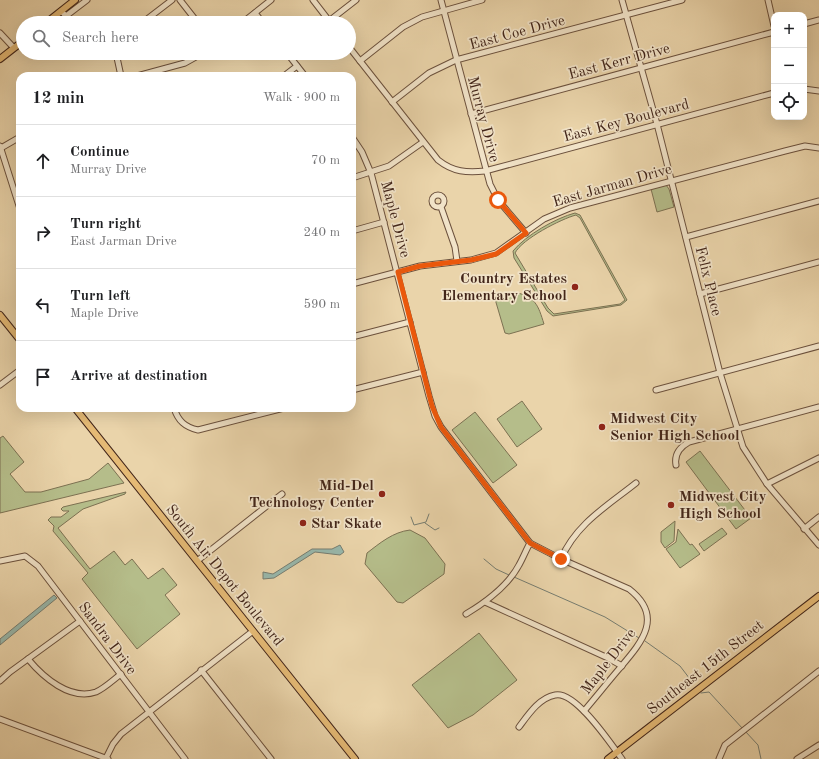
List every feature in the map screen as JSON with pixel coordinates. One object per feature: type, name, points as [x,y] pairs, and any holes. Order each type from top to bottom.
[{"type":"main road","points":[[55,16],[73,1]]},
{"type":"main road","points":[[0,59],[14,48]]},
{"type":"main road","points":[[0,316],[16,335]]},
{"type":"main road","name":"South Air Depot Boulevard","points":[[77,412],[355,759]]},
{"type":"main road","name":"Southeast 15th Street","points":[[608,759],[819,596]]},
{"type":"street","points":[[61,11],[66,16],[87,0]]},
{"type":"street","points":[[151,16],[172,0]]},
{"type":"street","points":[[180,0],[193,16]]},
{"type":"street","points":[[251,16],[271,0]]},
{"type":"street","points":[[313,0],[325,16]]},
{"type":"street","points":[[337,16],[356,0]]},
{"type":"street","name":"Murray Drive","points":[[441,0],[485,170],[490,184],[498,200],[526,233]]},
{"type":"street","points":[[360,61],[403,27],[422,17],[482,0]]},
{"type":"street","name":"Felix Place","points":[[622,0],[657,124],[720,373],[737,430],[747,456],[767,484],[819,545]]},
{"type":"street","name":"East Coe Drive","points":[[392,102],[429,73],[456,60],[682,0]]},
{"type":"street","points":[[768,0],[771,13]]},
{"type":"street","points":[[807,23],[819,20]]},
{"type":"street","points":[[0,33],[14,48]]},
{"type":"street","name":"East Kerr Drive","points":[[471,114],[771,33]]},
{"type":"street","name":"East Key Boulevard","points":[[356,56],[438,160],[455,170],[485,170],[771,94]]},
{"type":"street","points":[[118,60],[120,72]]},
{"type":"street","points":[[152,72],[185,63],[190,60]]},
{"type":"street","points":[[292,60],[302,72]]},
{"type":"street","points":[[289,72],[297,66]]},
{"type":"street","points":[[807,89],[819,91]]},
{"type":"street","points":[[16,139],[0,147],[16,197]]},
{"type":"street","points":[[356,177],[371,174],[397,162],[423,142]]},
{"type":"street","name":"Maple Drive","points":[[356,143],[362,152],[371,174],[435,416],[441,427],[530,543],[561,559],[623,586],[637,596],[646,612],[647,630],[639,646],[584,711]]},
{"type":"street","name":"East Jarman Drive","points":[[356,283],[420,266],[471,260],[496,254],[544,219],[559,211],[791,149],[805,146],[819,148]]},
{"type":"street","points":[[686,237],[819,201]]},
{"type":"street","points":[[441,207],[455,247],[457,261]]},
{"type":"street","points":[[356,230],[384,222]]},
{"type":"street","points":[[700,294],[819,262]]},
{"type":"street","points":[[356,336],[410,322]]},
{"type":"street","points":[[656,390],[819,346]]},
{"type":"street","points":[[356,389],[423,372]]},
{"type":"street","points":[[0,385],[16,373]]},
{"type":"street","points":[[676,465],[676,453],[684,445],[695,440],[819,407]]},
{"type":"street","points":[[175,412],[177,417],[190,428],[198,430],[269,412]]},
{"type":"street","points":[[767,484],[819,458]]},
{"type":"street","points":[[561,559],[567,546],[583,526],[636,483]]},
{"type":"street","points":[[197,561],[282,494]]},
{"type":"street","points":[[804,529],[819,517]]},
{"type":"street","points":[[466,614],[485,602],[508,580],[514,573],[530,543]]},
{"type":"street","name":"Sandra Drive","points":[[0,561],[20,556],[26,556],[32,560],[185,759]]},
{"type":"street","points":[[485,602],[608,658],[622,666]]},
{"type":"street","points":[[0,682],[28,659],[80,621]]},
{"type":"street","points":[[0,719],[107,758],[117,738],[201,670],[253,631]]},
{"type":"street","points":[[28,659],[44,677],[68,690],[80,693],[97,691],[121,674]]},
{"type":"street","points":[[201,670],[271,759]]},
{"type":"street","points":[[720,759],[725,745],[819,671]]},
{"type":"street","points":[[519,727],[530,712],[547,698],[556,695],[569,697],[584,711],[622,759]]},
{"type":"street","points":[[797,759],[819,745]]},
{"type":"green space","points":[[666,185],[669,189],[674,207],[657,212],[651,189]]},
{"type":"green space","points":[[575,213],[580,215],[627,300],[621,305],[553,316],[547,311],[514,258],[513,251],[533,233],[567,215]],"holes":[[[576,215],[580,218],[625,300],[620,304],[554,314],[548,308],[515,253],[525,242],[552,225]]]},
{"type":"green space","points":[[514,292],[532,299],[538,307],[544,324],[509,334],[505,333],[495,299]]},
{"type":"green space","points":[[522,401],[542,429],[517,447],[497,419]]},
{"type":"green space","points":[[475,412],[517,465],[493,483],[452,430]]},
{"type":"green space","points":[[3,436],[24,462],[10,474],[25,492],[41,492],[89,479],[108,463],[124,483],[0,513],[0,438]]},
{"type":"green space","points":[[700,451],[751,518],[736,529],[686,462]]},
{"type":"green space","points":[[126,492],[125,494],[83,509],[58,528],[90,569],[114,551],[125,565],[132,559],[148,579],[163,568],[177,585],[165,595],[180,614],[137,649],[82,579],[88,573],[53,531],[54,526],[48,520],[51,517],[61,517],[69,511],[63,511],[61,509],[63,507]]},
{"type":"green space","points":[[675,521],[674,541],[665,548],[661,542],[661,532]]},
{"type":"green space","points":[[722,528],[727,534],[704,551],[699,544]]},
{"type":"green space","points":[[678,529],[690,545],[692,544],[700,554],[680,568],[666,549],[676,542]]},
{"type":"green space","points":[[410,530],[425,538],[445,564],[444,574],[403,603],[397,602],[365,564],[367,553],[377,545],[398,533]]},
{"type":"green space","points":[[479,633],[517,680],[473,715],[448,728],[412,685]]},
{"type":"shaded area","points":[[340,545],[344,552],[340,555],[315,552],[274,578],[263,579],[263,572],[273,574],[312,549],[332,549]]},
{"type":"shaded area","points":[[54,595],[57,598],[0,645],[0,639]]},
{"type":"waterway","points":[[411,517],[414,525],[426,522],[429,514]]},
{"type":"waterway","points":[[425,523],[435,530],[439,528]]},
{"type":"waterway","points":[[484,559],[496,569],[509,575]]},
{"type":"waterway","points":[[514,577],[605,617],[639,638]]},
{"type":"waterway","points":[[645,641],[680,666],[693,683]]},
{"type":"waterway","points":[[701,693],[709,692],[743,729]]},
{"type":"waterway","points":[[745,731],[758,745],[761,759]]},
{"type":"place","name":"Country Estates Elementary School","points":[[575,287]]},
{"type":"place","name":"Midwest City Senior High School","points":[[602,427]]},
{"type":"place","name":"Mid-Del Technology Center","points":[[382,494]]},
{"type":"place","name":"Midwest City High School","points":[[671,505]]},
{"type":"place","name":"Star Skate","points":[[303,523]]},
{"type":"route","points":[[498,200],[526,233],[496,254],[471,260],[420,266],[398,272],[432,406],[441,427],[530,543],[561,559]]}]
